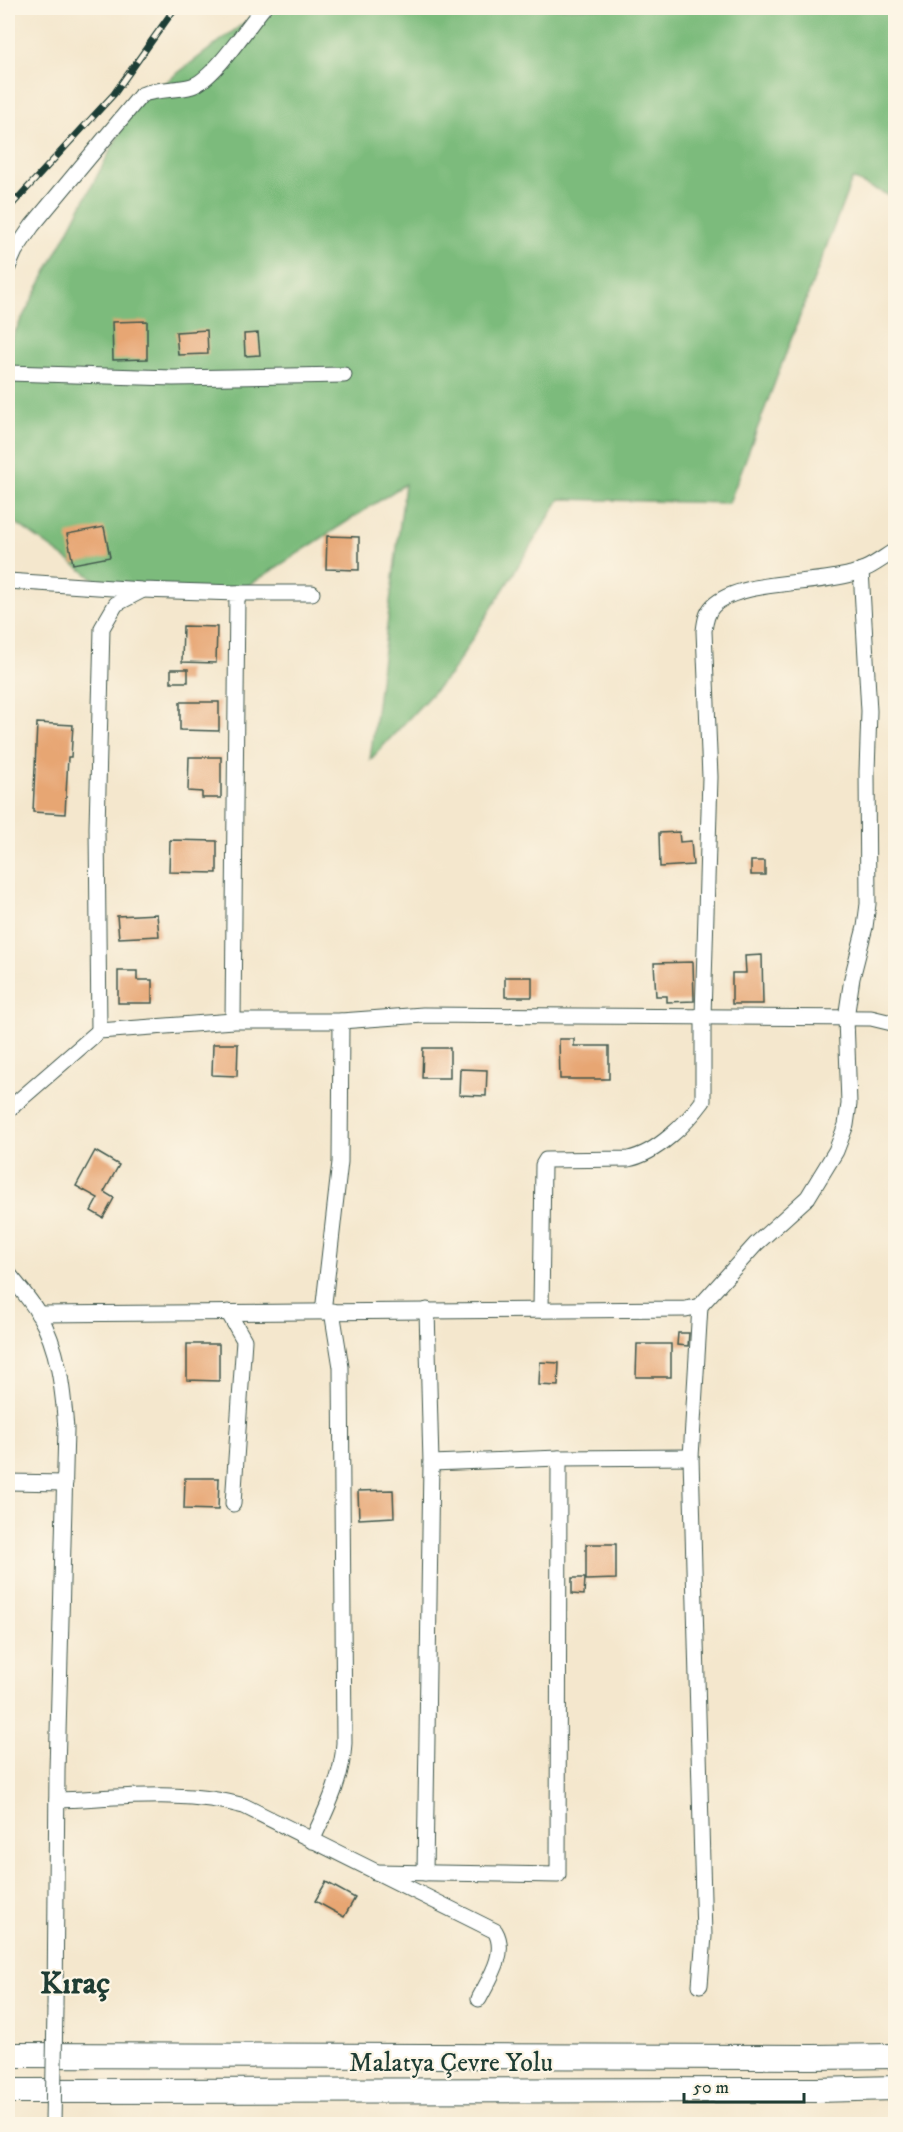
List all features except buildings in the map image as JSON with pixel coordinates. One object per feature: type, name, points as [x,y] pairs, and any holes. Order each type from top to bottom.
[{"type":"highway","name":"Malatya Çevre Yolu","points":[[8,2055],[896,2056]]},
{"type":"highway","name":"Malatya Çevre Yolu","points":[[8,2091],[896,2088]]},
{"type":"street","points":[[8,267],[15,251],[32,226],[141,95],[156,90],[192,86],[206,79],[263,8]]},
{"type":"street","points":[[8,373],[173,378],[344,375]]},
{"type":"street","points":[[541,1310],[543,1165],[546,1160],[628,1159],[641,1156],[657,1148],[703,1101],[703,1016],[710,777],[704,631],[706,618],[713,606],[728,596],[747,590],[834,578],[861,570],[896,550]]},
{"type":"street","points":[[38,1314],[686,1309],[700,1306],[756,1244],[808,1197],[836,1151],[846,1125],[849,1104],[846,1018],[868,904],[869,711],[861,570]]},
{"type":"street","points":[[8,581],[142,590],[312,593]]},
{"type":"street","points":[[99,1031],[97,828],[102,628],[116,604],[142,590]]},
{"type":"street","points":[[233,1021],[237,593]]},
{"type":"street","points":[[8,1110],[99,1031],[233,1021],[341,1021],[423,1015],[871,1018],[896,1024]]},
{"type":"street","points":[[312,1841],[338,1782],[344,1743],[341,1367],[328,1312],[340,1162],[341,1021]]},
{"type":"street","points":[[8,1273],[38,1314],[48,1335],[63,1389],[66,1429],[57,1800],[53,2124]]},
{"type":"street","points":[[700,1306],[691,1457],[704,1936],[700,1985]]},
{"type":"street","points":[[425,1873],[431,1463],[427,1310]]},
{"type":"street","points":[[228,1312],[244,1340],[233,1504]]},
{"type":"street","points":[[431,1463],[559,1458],[691,1457]]},
{"type":"street","points":[[375,1872],[558,1875],[559,1458]]},
{"type":"street","points":[[8,1482],[65,1483]]},
{"type":"street","points":[[57,1800],[173,1797],[221,1800],[244,1806],[495,1931],[500,1939],[500,1952],[479,1999]]},
{"type":"green space","points":[[264,8],[895,8],[895,198],[852,179],[729,503],[560,499],[451,673],[370,760],[405,484],[237,593],[107,588],[8,517],[8,345],[134,106]]},
{"type":"railway","points":[[8,209],[114,94],[175,8]]},
{"type":"district","name":"Kıraç","points":[[75,1982]]}]
